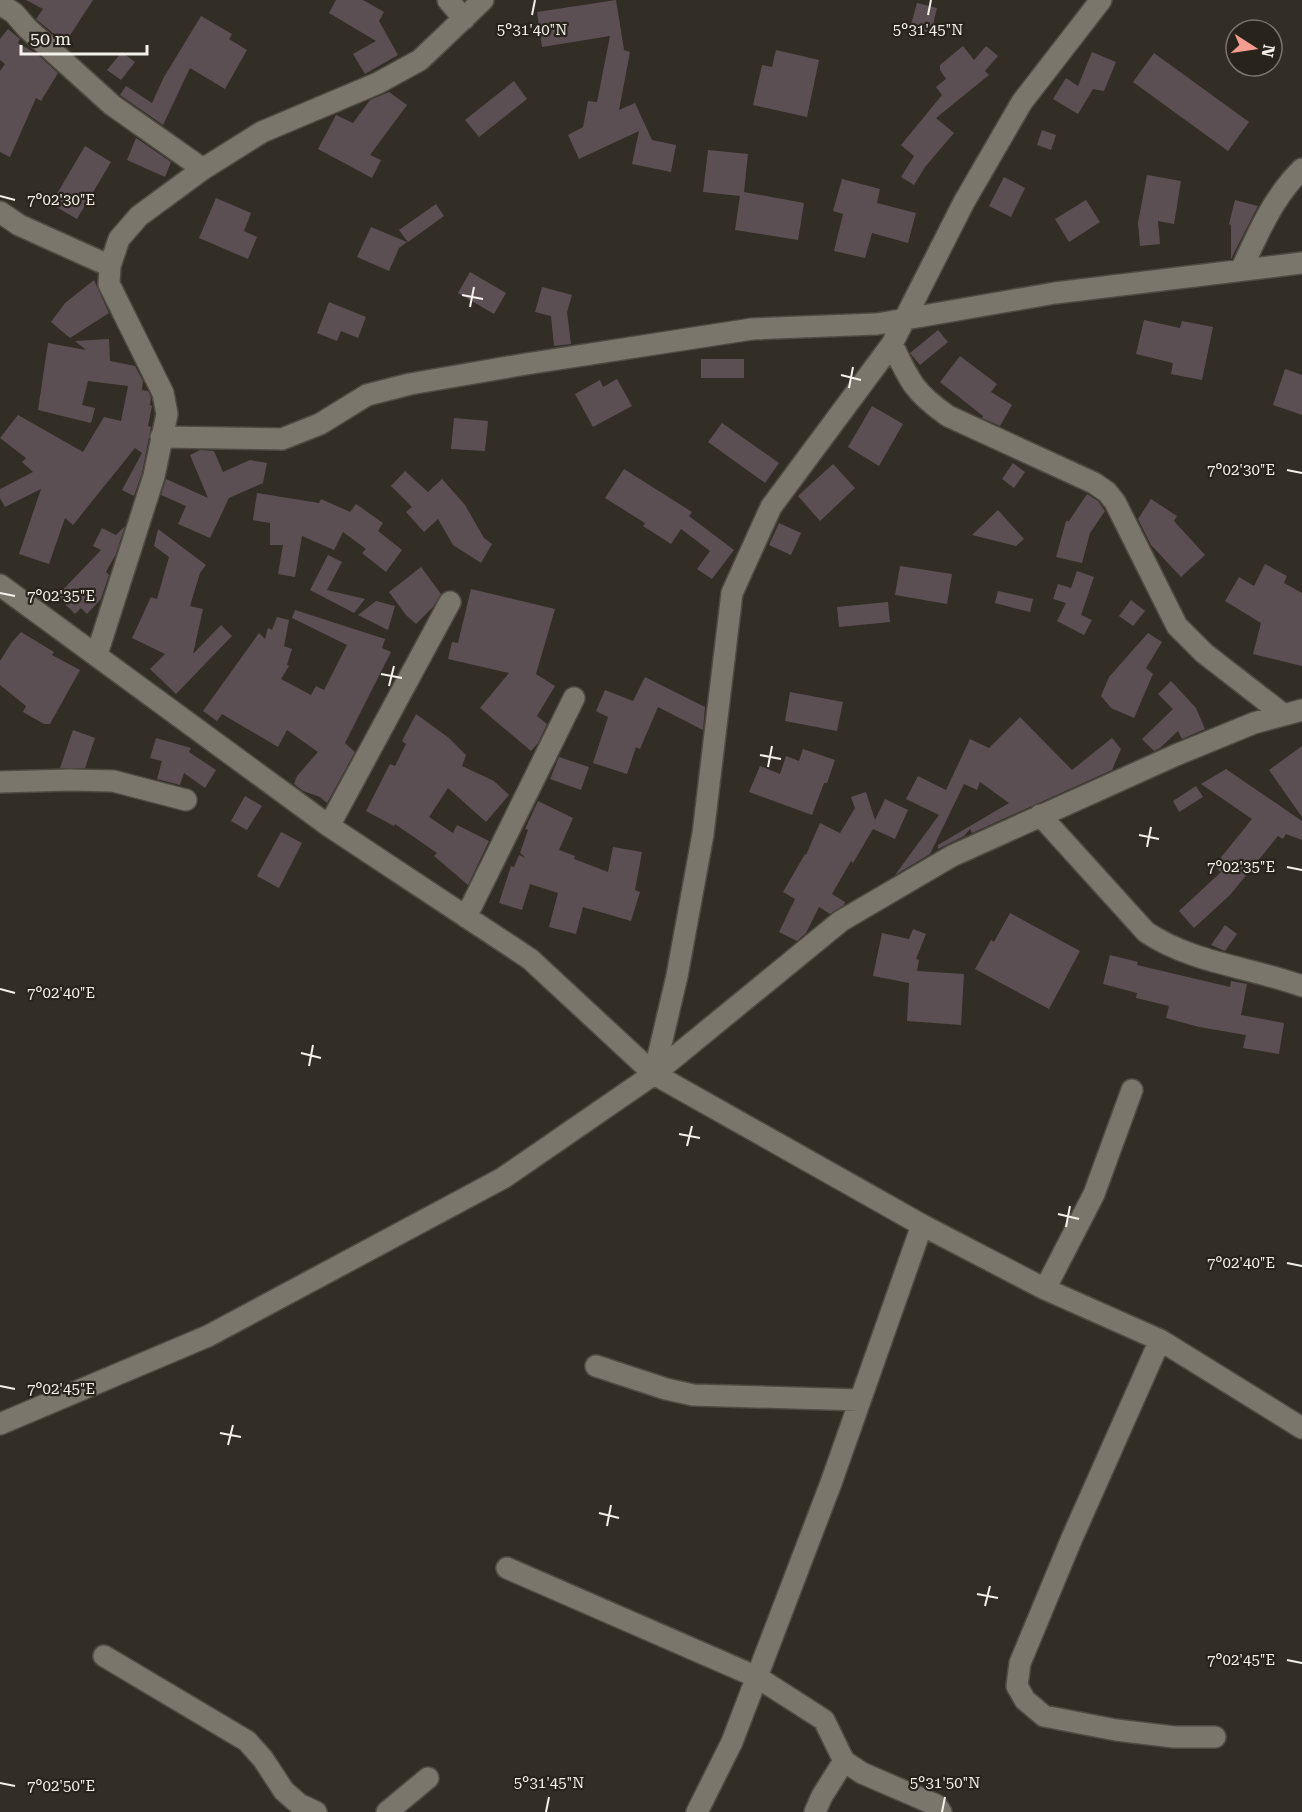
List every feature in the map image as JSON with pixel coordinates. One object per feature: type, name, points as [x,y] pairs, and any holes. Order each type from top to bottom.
[{"type":"street","points":[[448,0],[464,19]]},
{"type":"street","points":[[97,654],[154,476],[166,414],[163,393],[109,284],[110,266],[120,238],[139,216],[203,169],[262,132],[378,83],[420,60],[483,0]]},
{"type":"street","points":[[654,1074],[677,976],[703,834],[732,593],[771,507],[892,344],[964,202],[1022,102],[1101,0]]},
{"type":"street","points":[[0,4],[14,13],[27,28],[112,105],[203,169]]},
{"type":"street","points":[[1241,270],[1273,204],[1288,183],[1302,169]]},
{"type":"street","points":[[0,212],[19,225],[110,266]]},
{"type":"street","points":[[161,438],[282,439],[320,424],[367,395],[410,384],[752,329],[877,324],[1055,293],[1302,263]]},
{"type":"street","points":[[892,344],[910,382],[929,403],[948,416],[1094,483],[1107,492],[1115,502],[1177,626],[1204,653],[1293,713]]},
{"type":"street","points":[[0,585],[330,826],[530,959],[654,1074],[922,1225],[1045,1289],[1160,1340],[1302,1428]]},
{"type":"street","points":[[330,826],[450,602]]},
{"type":"street","points":[[466,917],[574,699]]},
{"type":"street","points":[[0,1424],[208,1336],[503,1178],[654,1074],[841,921],[951,856],[1176,754],[1254,723],[1293,713]]},
{"type":"street","points":[[0,782],[113,781],[186,800]]},
{"type":"street","points":[[1040,814],[1146,932],[1164,944],[1183,952],[1302,986]]},
{"type":"street","points":[[1045,1289],[1094,1194],[1132,1090]]},
{"type":"street","points":[[697,1812],[732,1742],[757,1677],[831,1483],[922,1225]]},
{"type":"street","points":[[1160,1340],[1072,1538],[1020,1663],[1017,1686],[1025,1700],[1044,1716],[1116,1730],[1174,1737],[1215,1737]]},
{"type":"street","points":[[596,1366],[666,1389],[693,1395],[860,1400]]},
{"type":"street","points":[[507,1568],[757,1677],[824,1720],[844,1761],[862,1773],[936,1805],[941,1812]]},
{"type":"street","points":[[104,1656],[247,1741],[263,1759],[284,1791],[299,1804],[316,1812]]},
{"type":"street","points":[[815,1812],[822,1796],[844,1761]]},
{"type":"street","points":[[387,1812],[428,1778]]},
{"type":"building","points":[[26,0],[93,0],[65,43],[36,19],[43,9]]},
{"type":"building","points":[[336,0],[363,0],[384,12],[379,21],[398,55],[365,74],[353,54],[376,41],[329,13]]},
{"type":"building","points":[[616,0],[624,50],[630,52],[619,110],[635,103],[652,140],[676,145],[671,172],[632,164],[639,131],[579,159],[568,135],[583,127],[588,101],[597,102],[610,36],[542,47],[537,12]]},
{"type":"building","points":[[917,3],[937,8],[931,33],[910,28]]},
{"type":"building","points":[[201,16],[232,34],[229,39],[247,50],[225,89],[190,68],[163,125],[120,95],[126,86],[152,103],[164,77]]},
{"type":"building","points":[[8,29],[20,39],[18,43],[37,54],[58,73],[41,101],[36,98],[10,157],[0,152],[0,71],[5,64],[0,60],[0,39]]},
{"type":"building","points":[[963,46],[974,60],[986,46],[998,56],[985,71],[989,75],[936,118],[954,133],[925,167],[914,185],[901,177],[914,156],[901,145],[942,95],[936,87],[946,79],[940,70],[940,65]]},
{"type":"building","points":[[776,50],[819,60],[807,117],[753,105],[762,65],[772,67]]},
{"type":"building","points":[[122,52],[135,62],[121,80],[107,70]]},
{"type":"building","points":[[1092,52],[1116,62],[1104,91],[1093,89],[1078,114],[1053,99],[1066,78],[1078,86]]},
{"type":"building","points":[[1154,53],[1249,122],[1228,151],[1133,82]]},
{"type":"building","points":[[514,81],[527,99],[479,137],[465,120]]},
{"type":"building","points":[[389,92],[407,105],[370,155],[381,160],[372,178],[318,149],[336,115],[353,123],[370,100]]},
{"type":"building","points":[[1042,130],[1056,135],[1051,150],[1037,145]]},
{"type":"building","points":[[136,138],[171,162],[165,177],[127,160]]},
{"type":"building","points":[[85,146],[111,162],[77,219],[51,204]]},
{"type":"building","points":[[708,150],[748,154],[744,192],[804,203],[798,240],[735,230],[740,196],[703,192]]},
{"type":"building","points":[[1147,175],[1181,181],[1174,224],[1158,221],[1160,244],[1140,246],[1138,223]]},
{"type":"building","points":[[1004,177],[1025,188],[1011,217],[989,206]]},
{"type":"building","points":[[842,179],[880,189],[877,203],[916,213],[908,243],[872,233],[865,258],[834,251],[843,214],[833,211]]},
{"type":"building","points":[[216,198],[251,213],[244,231],[257,237],[248,259],[199,238]]},
{"type":"building","points":[[1086,200],[1100,222],[1069,242],[1055,219]]},
{"type":"building","points":[[1235,200],[1258,206],[1231,259],[1231,225],[1229,224]]},
{"type":"building","points":[[436,204],[444,216],[408,242],[399,230]]},
{"type":"building","points":[[371,227],[407,242],[399,248],[389,271],[357,257]]},
{"type":"building","points":[[470,272],[506,293],[494,314],[458,293]]},
{"type":"building","points":[[94,280],[109,313],[70,338],[51,322],[65,303]]},
{"type":"building","points":[[542,287],[572,295],[567,312],[571,344],[554,346],[551,316],[535,312]]},
{"type":"building","points":[[329,302],[366,317],[358,338],[341,331],[337,341],[317,333]]},
{"type":"building","points":[[1144,320],[1180,328],[1182,321],[1213,327],[1202,380],[1171,374],[1173,363],[1136,354]]},
{"type":"building","points":[[938,330],[948,342],[920,365],[910,353]]},
{"type":"building","points":[[109,339],[110,361],[135,366],[143,381],[142,390],[148,391],[151,397],[150,405],[152,406],[148,426],[151,427],[142,473],[134,496],[122,490],[142,453],[135,448],[73,525],[65,518],[49,564],[19,554],[41,489],[5,507],[0,498],[0,489],[33,472],[22,462],[26,458],[0,438],[18,415],[83,452],[104,417],[121,421],[128,386],[88,381],[82,405],[95,408],[91,423],[38,410],[48,343],[86,350],[75,341]]},
{"type":"building","points":[[960,356],[997,384],[991,392],[1012,405],[1000,426],[982,418],[983,416],[940,382]]},
{"type":"building","points":[[701,359],[744,359],[744,378],[701,378]]},
{"type":"building","points":[[1285,369],[1302,375],[1302,415],[1273,405]]},
{"type":"building","points":[[617,379],[632,406],[593,427],[575,394],[600,380],[603,387]]},
{"type":"building","points":[[872,406],[903,424],[879,466],[848,447]]},
{"type":"building","points":[[454,418],[488,421],[485,451],[451,449]]},
{"type":"building","points":[[722,423],[779,463],[765,483],[708,442]]},
{"type":"building","points":[[200,450],[214,451],[223,472],[250,460],[267,463],[263,483],[229,498],[210,538],[178,524],[186,506],[161,495],[166,479],[208,498],[190,455]]},
{"type":"building","points":[[1013,463],[1025,472],[1014,488],[1002,479]]},
{"type":"building","points":[[833,464],[855,488],[820,521],[798,496]]},
{"type":"building","points":[[624,469],[692,512],[689,516],[734,550],[712,579],[697,569],[710,551],[681,529],[671,544],[643,526],[645,523],[605,498]]},
{"type":"building","points":[[405,471],[428,492],[442,479],[465,505],[484,538],[492,544],[481,563],[453,545],[438,519],[424,532],[406,512],[412,507],[391,486]]},
{"type":"building","points":[[257,493],[319,503],[321,499],[350,512],[356,504],[383,523],[378,531],[402,550],[386,572],[362,553],[366,549],[343,532],[334,550],[302,536],[295,577],[278,574],[283,545],[270,545],[270,523],[253,520]]},
{"type":"building","points":[[1087,494],[1098,501],[1105,511],[1090,533],[1082,563],[1056,557],[1066,521],[1069,521]]},
{"type":"building","points":[[1151,499],[1177,516],[1174,521],[1205,555],[1181,577],[1151,545],[1138,519]]},
{"type":"building","points":[[998,510],[1024,539],[1016,546],[972,535]]},
{"type":"building","points":[[779,523],[801,533],[791,555],[769,545]]},
{"type":"building","points":[[125,526],[116,554],[106,572],[109,575],[101,599],[87,614],[81,608],[75,614],[57,596],[101,550],[93,546],[102,528],[116,535]]},
{"type":"building","points":[[158,529],[206,565],[200,573],[190,606],[203,609],[193,654],[221,625],[232,636],[176,694],[150,669],[165,654],[132,638],[151,597],[157,599],[169,557],[154,546]]},
{"type":"building","points":[[328,555],[342,562],[327,590],[365,599],[354,613],[310,590]]},
{"type":"building","points":[[1265,564],[1287,576],[1284,583],[1302,593],[1302,666],[1253,654],[1261,623],[1225,601],[1239,577],[1254,586]]},
{"type":"building","points":[[900,566],[952,574],[947,604],[895,595]]},
{"type":"building","points":[[421,567],[441,594],[433,607],[416,624],[406,615],[389,592]]},
{"type":"building","points":[[1077,571],[1094,577],[1081,615],[1092,620],[1084,635],[1057,621],[1066,603],[1053,599],[1058,584],[1071,588]]},
{"type":"building","points":[[471,589],[555,609],[536,674],[555,686],[537,716],[547,724],[538,743],[531,751],[480,708],[509,673],[448,659],[452,642],[458,643]]},
{"type":"building","points":[[998,591],[1033,599],[1030,612],[995,603]]},
{"type":"building","points":[[1131,600],[1145,611],[1133,626],[1119,616]]},
{"type":"building","points":[[376,601],[395,606],[388,630],[358,615]]},
{"type":"building","points":[[888,602],[890,622],[839,627],[837,607]]},
{"type":"building","points":[[295,610],[385,639],[382,648],[391,652],[345,743],[355,752],[327,803],[294,784],[297,776],[318,752],[287,730],[278,747],[222,714],[217,721],[203,711],[259,633],[265,639],[268,628],[272,630],[277,617],[289,620],[284,646],[292,649],[287,665],[289,666],[281,679],[311,695],[316,686],[324,690],[347,645],[292,618]]},
{"type":"building","points":[[21,632],[54,652],[52,655],[80,670],[50,724],[44,724],[23,712],[26,706],[0,685],[0,661]]},
{"type":"building","points":[[1148,633],[1162,642],[1146,668],[1153,674],[1134,718],[1111,708],[1101,696],[1109,677]]},
{"type":"building","points":[[645,677],[705,707],[703,730],[658,707],[640,749],[636,747],[627,774],[593,763],[608,717],[596,711],[605,690],[633,701]]},
{"type":"building","points":[[1171,681],[1196,708],[1205,729],[1182,739],[1178,731],[1154,751],[1142,739],[1173,709],[1158,694]]},
{"type":"building","points":[[790,692],[843,702],[837,731],[785,721]]},
{"type":"building","points":[[416,714],[449,738],[466,755],[462,766],[494,781],[509,795],[486,822],[448,788],[429,817],[453,833],[457,825],[489,841],[468,885],[434,856],[437,853],[395,824],[394,826],[366,811],[390,764],[395,766],[406,744],[402,741]]},
{"type":"building","points":[[1020,717],[1072,770],[1112,738],[1121,749],[1112,770],[972,833],[970,829],[964,836],[938,849],[938,845],[1009,803],[980,782],[977,790],[964,784],[930,854],[895,875],[939,815],[906,799],[918,776],[946,790],[970,739],[989,748]]},
{"type":"building","points":[[73,730],[95,738],[85,768],[60,768]]},
{"type":"building","points":[[156,738],[191,748],[189,752],[216,770],[205,788],[184,773],[180,785],[157,779],[162,761],[150,758]]},
{"type":"building","points":[[1302,746],[1302,817],[1269,770]]},
{"type":"building","points":[[803,749],[835,760],[812,815],[749,792],[760,766],[780,774],[786,756],[799,761]]},
{"type":"building","points":[[559,757],[589,767],[581,790],[550,779]]},
{"type":"building","points":[[1226,769],[1302,821],[1302,840],[1286,834],[1283,839],[1278,836],[1230,895],[1194,928],[1179,911],[1221,872],[1214,866],[1252,819],[1201,784]]},
{"type":"building","points":[[1196,786],[1203,797],[1179,812],[1173,801]]},
{"type":"building","points":[[866,792],[875,820],[885,799],[908,810],[895,839],[873,829],[832,894],[845,902],[844,905],[830,914],[819,907],[806,933],[797,941],[779,932],[795,899],[783,892],[806,855],[820,823],[840,833],[855,808],[851,797]]},
{"type":"building","points":[[245,796],[262,806],[247,830],[231,821]]},
{"type":"building","points":[[538,801],[573,818],[559,850],[575,856],[574,859],[608,872],[613,847],[642,852],[635,890],[640,892],[631,921],[583,907],[576,934],[549,927],[558,893],[530,884],[522,910],[499,903],[511,866],[514,867],[519,855],[526,858],[520,853],[528,830],[525,829]]},
{"type":"building","points":[[281,832],[302,843],[279,888],[257,876]]},
{"type":"building","points":[[1010,913],[1080,951],[1049,1009],[975,969],[991,940],[994,942]]},
{"type":"building","points":[[1225,925],[1237,934],[1225,951],[1211,945]]},
{"type":"building","points":[[913,929],[926,934],[916,959],[919,960],[917,971],[964,974],[961,1025],[907,1021],[909,983],[873,976],[882,933],[909,939]]},
{"type":"building","points":[[1110,955],[1138,962],[1137,965],[1230,987],[1231,981],[1247,984],[1241,1015],[1284,1023],[1279,1054],[1243,1048],[1246,1035],[1199,1027],[1166,1018],[1169,1006],[1136,998],[1137,993],[1103,984]]}]
